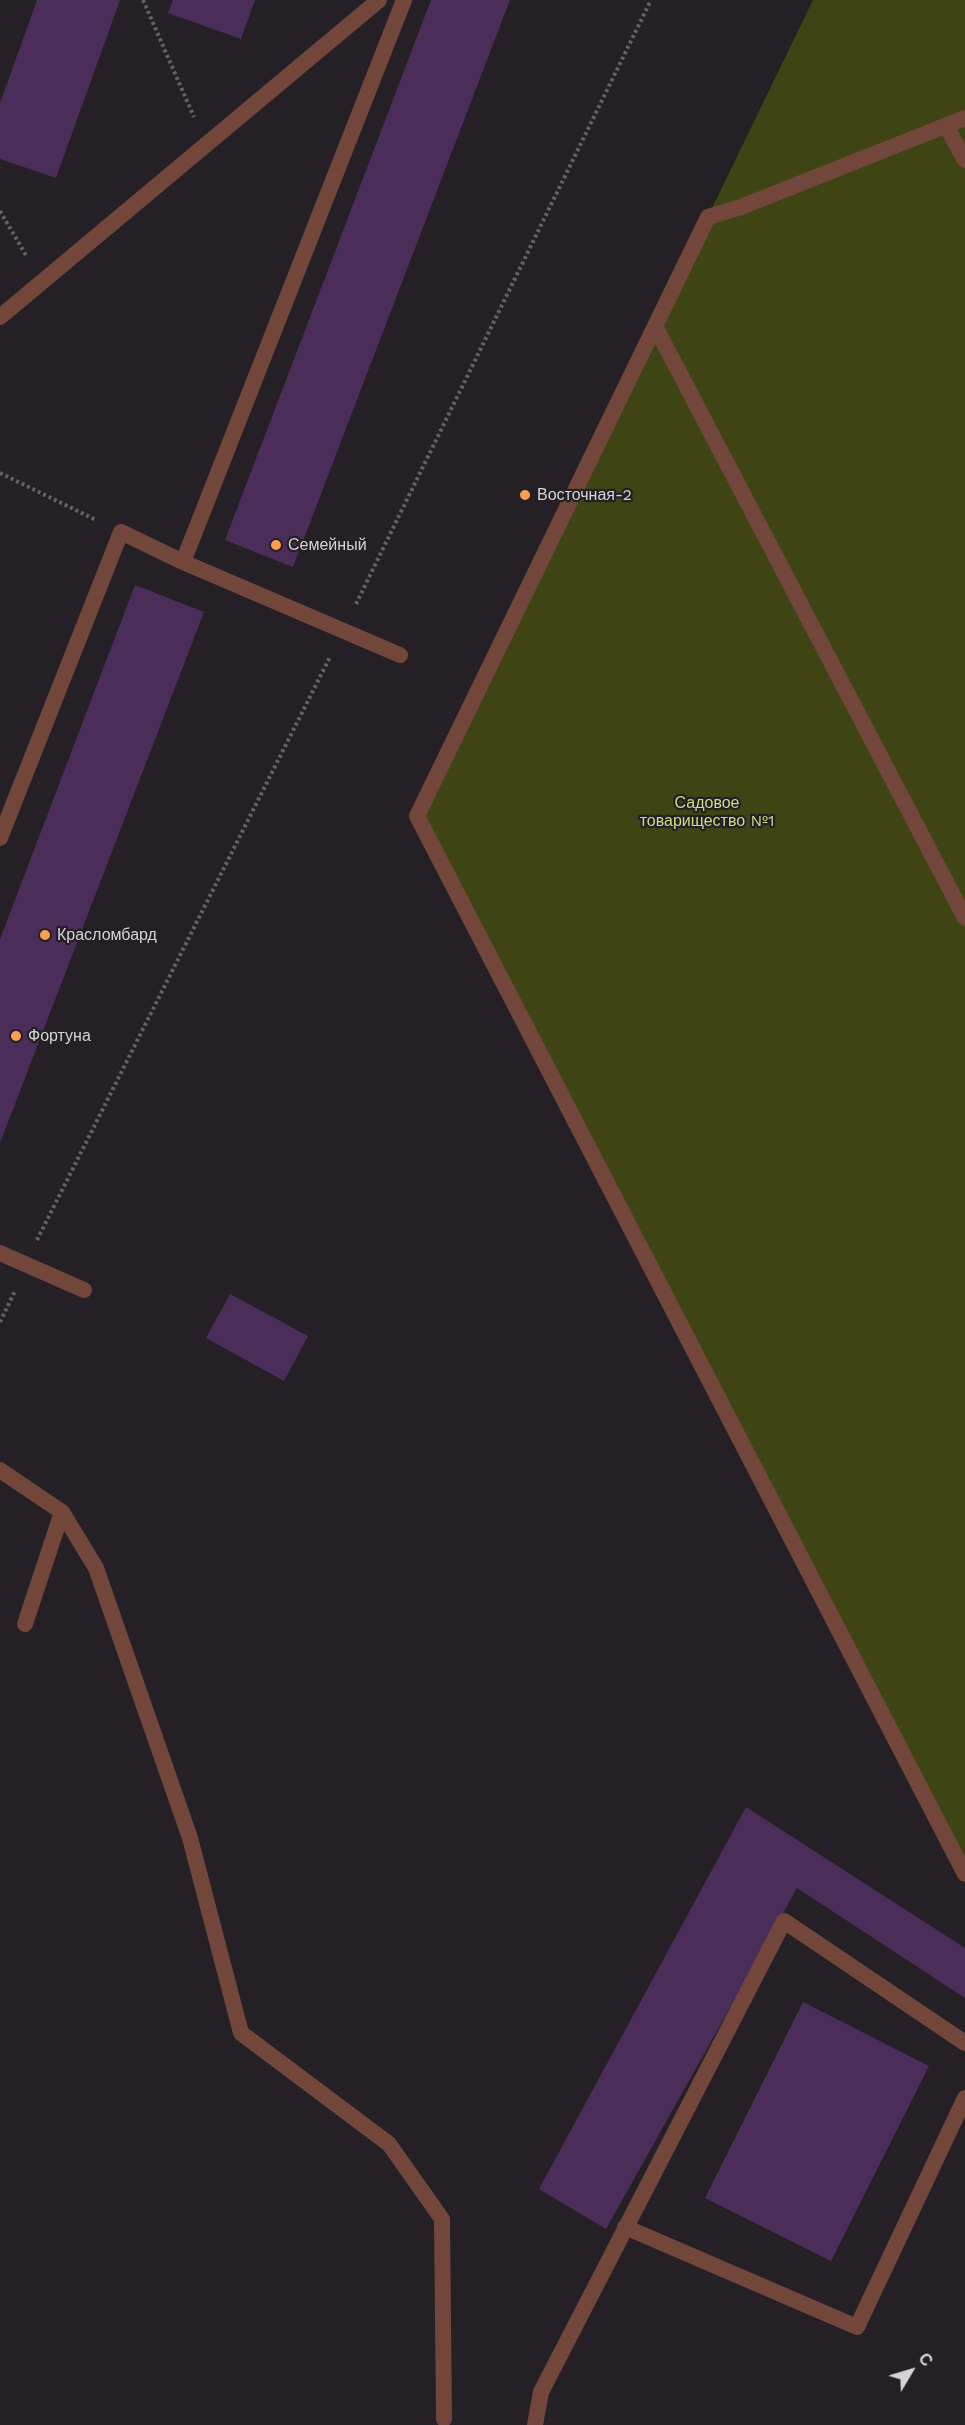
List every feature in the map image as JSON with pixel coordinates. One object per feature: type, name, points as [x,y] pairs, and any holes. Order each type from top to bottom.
[{"type":"lane","points":[[0,317],[379,0]]},
{"type":"lane","points":[[183,562],[404,0]]},
{"type":"lane","points":[[965,118],[741,207],[708,217],[417,816],[965,1874]]},
{"type":"lane","points":[[946,126],[965,160]]},
{"type":"lane","points":[[655,326],[965,918]]},
{"type":"lane","points":[[0,838],[121,532],[183,562],[400,655]]},
{"type":"lane","points":[[0,1253],[84,1290]]},
{"type":"lane","points":[[0,1470],[62,1512],[96,1568],[190,1838],[241,2033],[389,2144],[442,2219],[444,2419]]},
{"type":"lane","points":[[25,1624],[62,1512]]},
{"type":"lane","points":[[535,2425],[541,2392],[784,1921],[965,2043]]},
{"type":"lane","points":[[625,2227],[857,2327],[965,2098]]},
{"type":"path","points":[[143,0],[206,145]]},
{"type":"path","points":[[0,1323],[45,1222],[343,631],[651,0]]},
{"type":"path","points":[[0,211],[41,283]]},
{"type":"path","points":[[0,473],[121,532]]},
{"type":"green space","name":"Садовое товарищество №1","points":[[813,0],[965,0],[965,1874],[417,816]]},
{"type":"building","points":[[37,0],[120,0],[56,178],[0,159],[0,103]]},
{"type":"building","points":[[173,0],[255,0],[241,39],[168,13]]},
{"type":"building","points":[[431,0],[510,0],[293,567],[225,540]]},
{"type":"building","points":[[135,585],[204,612],[0,1143],[0,939]]},
{"type":"building","points":[[230,1294],[308,1336],[284,1381],[206,1338]]},
{"type":"building","points":[[746,1807],[965,1948],[965,1998],[797,1888],[606,2229],[539,2189]]},
{"type":"building","points":[[803,2002],[929,2066],[831,2261],[705,2198]]},
{"type":"place","name":"Восточная-2","points":[[525,495]]},
{"type":"place","name":"Семейный","points":[[276,545]]},
{"type":"place","name":"Красломбард","points":[[45,935]]},
{"type":"place","name":"Фортуна","points":[[16,1036]]}]
